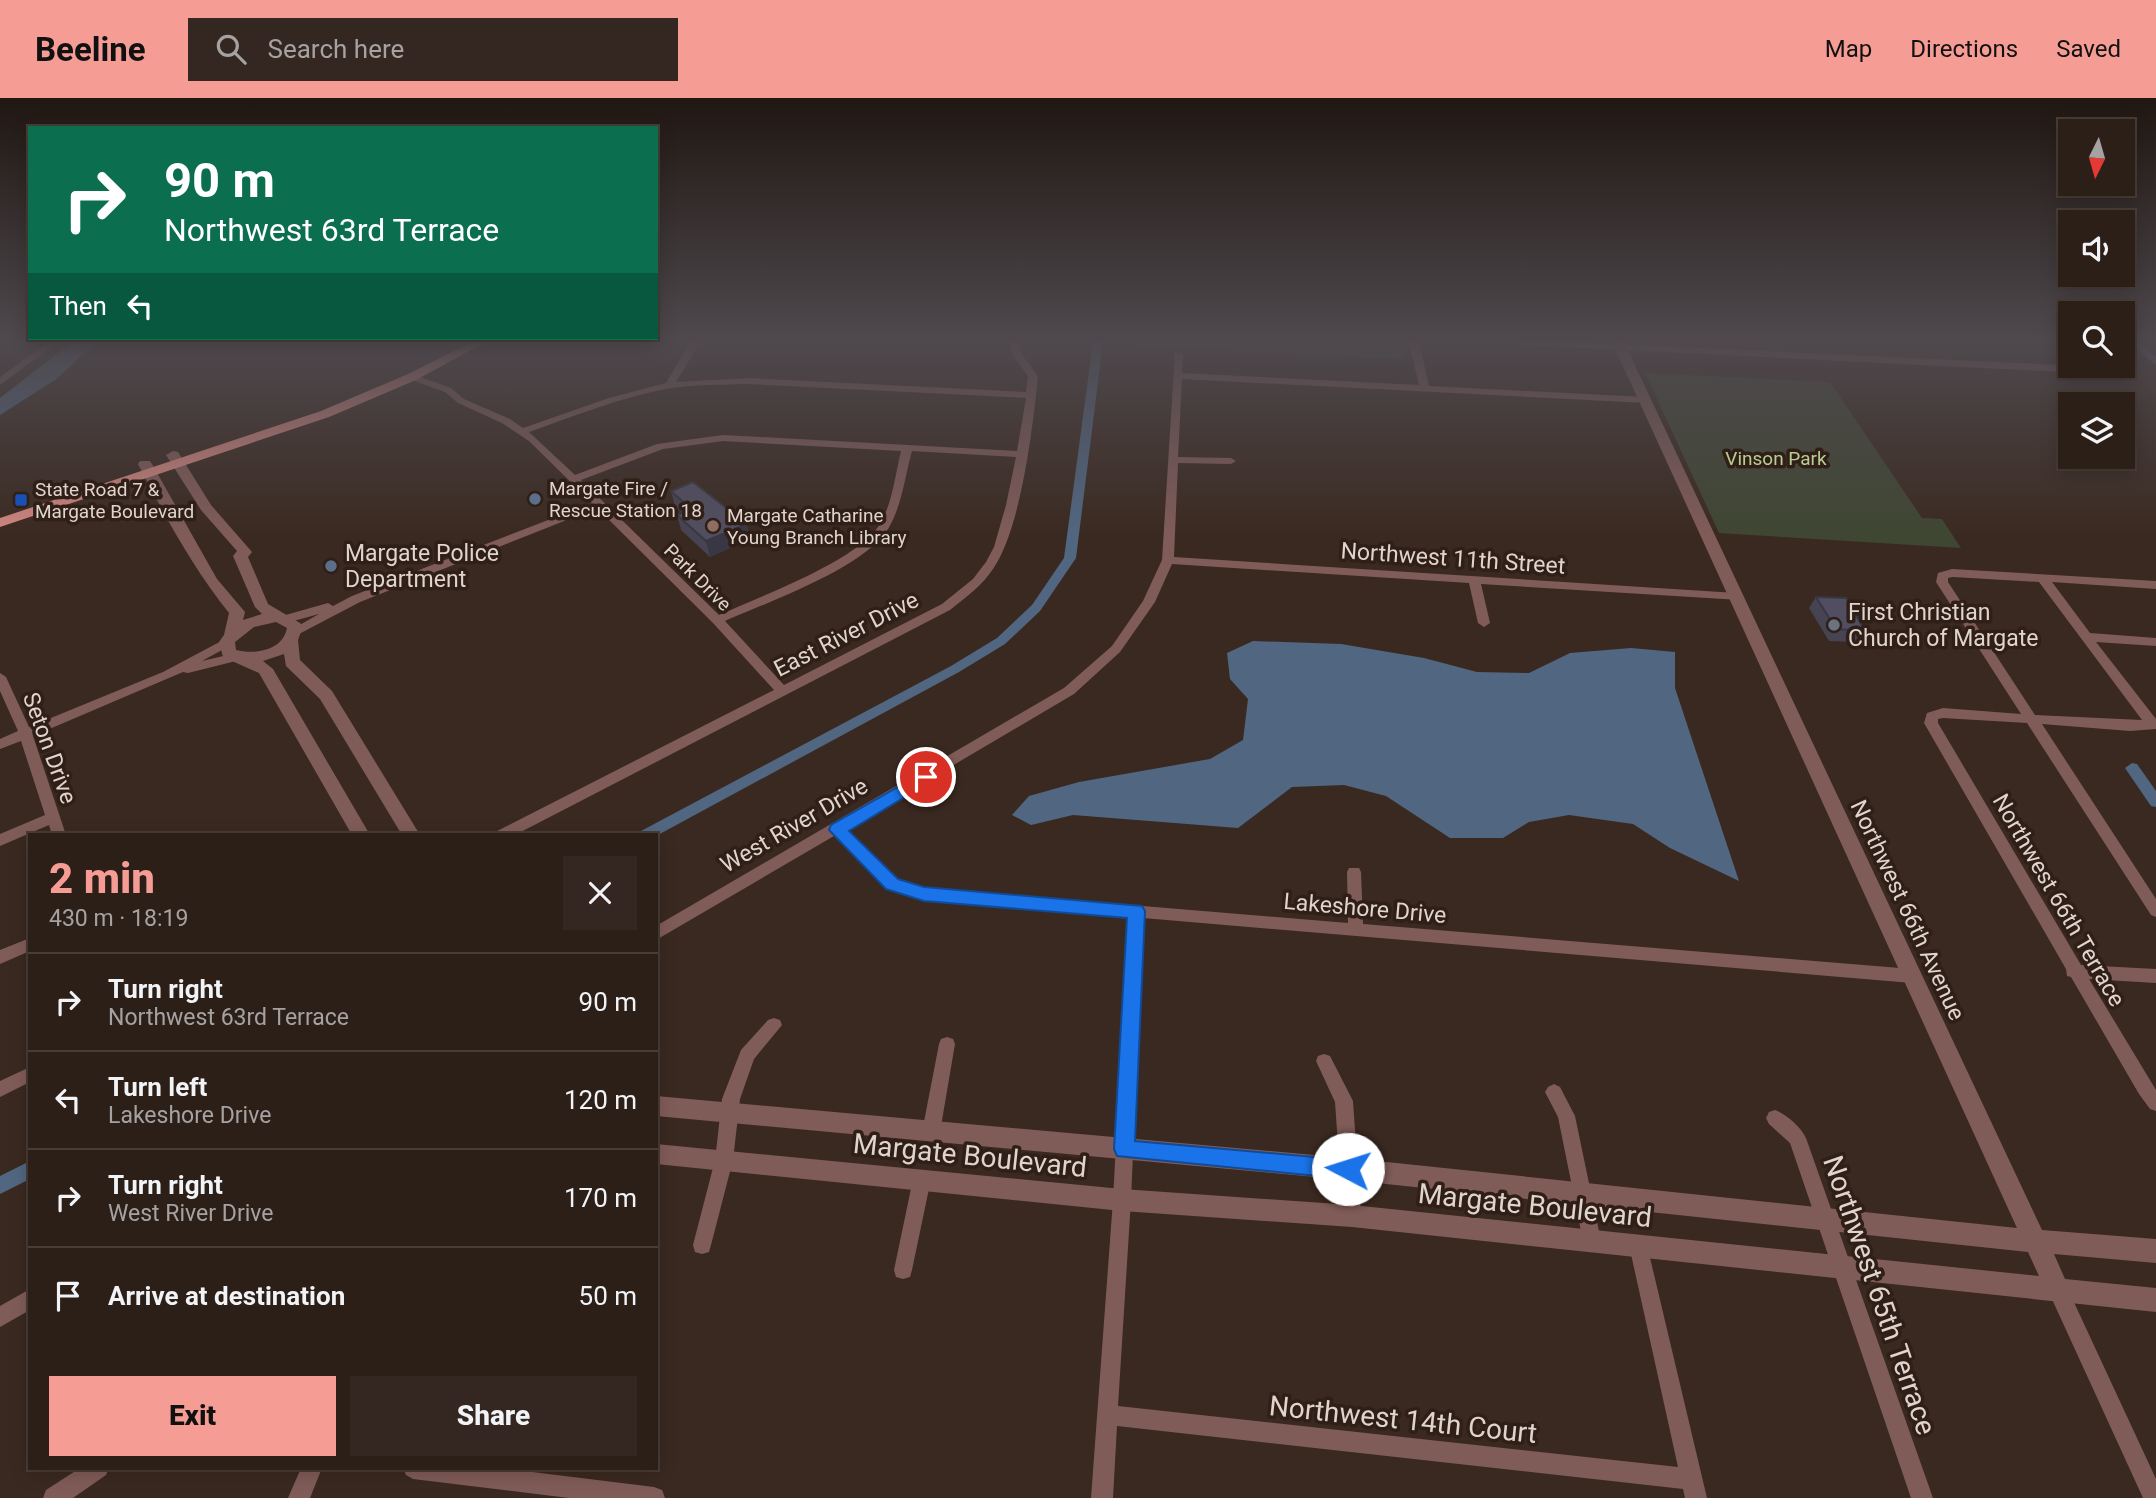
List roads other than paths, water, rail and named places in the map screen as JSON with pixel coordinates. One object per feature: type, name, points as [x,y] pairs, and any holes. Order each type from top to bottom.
[{"type":"main road","points":[[176,460],[315,407]]},
{"type":"main road","points":[[0,512],[301,423],[339,407]]},
{"type":"main road","points":[[0,523],[148,469]]},
{"type":"street","name":"Park Drive","points":[[474,407],[523,431],[717,620],[783,692]]},
{"type":"street","points":[[523,431],[589,407]]},
{"type":"street","name":"East River Drive","points":[[506,833],[946,607],[972,586],[992,562],[1005,530],[1029,407]]},
{"type":"street","name":"West River Drive","points":[[658,933],[837,830],[1069,691],[1116,649],[1149,602],[1168,560],[1177,407]]},
{"type":"street","name":"Northwest 66th Avenue","points":[[1649,407],[2154,1498]]},
{"type":"street","points":[[574,479],[661,446],[723,438],[1020,454]]},
{"type":"street","points":[[717,620],[844,560],[867,546],[883,528],[908,449]]},
{"type":"street","points":[[176,460],[206,507],[245,552],[240,556],[262,607],[287,627],[292,662],[326,695],[410,833]]},
{"type":"street","points":[[1175,460],[1231,461]]},
{"type":"street","points":[[148,469],[214,585],[237,612],[229,653],[265,669],[360,833]]},
{"type":"street","points":[[171,513],[184,502],[206,507]]},
{"type":"street","points":[[167,675],[240,657],[265,655],[287,627],[598,504]]},
{"type":"street","name":"Northwest 11th Street","points":[[1168,560],[1735,597]]},
{"type":"street","points":[[2156,585],[1952,573],[1942,576],[1942,582],[2156,911]]},
{"type":"street","points":[[2043,579],[2154,724]]},
{"type":"street","points":[[1474,580],[1484,623]]},
{"type":"street","points":[[0,744],[167,675],[252,622],[287,627]]},
{"type":"street","points":[[2087,637],[2156,642]]},
{"type":"street","name":"Seton Drive","points":[[0,677],[26,733],[58,833]]},
{"type":"street","name":"Northwest 66th Terrace","points":[[2033,720],[1943,713],[1932,716],[1931,723],[2073,971],[2156,1103]]},
{"type":"street","points":[[2033,720],[2130,726],[2154,724]]},
{"type":"street","points":[[0,840],[52,817]]},
{"type":"street","name":"Lakeshore Drive","points":[[837,830],[892,884],[924,894],[1912,976]]},
{"type":"street","points":[[1354,872],[1356,930]]},
{"type":"street","points":[[1102,1498],[1122,1200],[1136,911]]},
{"type":"street","points":[[0,957],[28,944]]},
{"type":"street","points":[[2073,971],[2156,976]]},
{"type":"street","points":[[702,1245],[724,1160],[732,1099],[747,1055],[774,1025]]},
{"type":"street","points":[[931,1132],[947,1044]]},
{"type":"street","points":[[1324,1061],[1344,1101],[1352,1216]]},
{"type":"street","points":[[0,1089],[28,1075]]},
{"type":"street","points":[[1554,1092],[1566,1116],[1592,1241]]},
{"type":"street","name":"Margate Boulevard","points":[[658,1106],[1348,1169],[1824,1220],[2156,1251]]},
{"type":"street","name":"Northwest 65th Terrace","points":[[1775,1118],[1797,1138],[1922,1498]]},
{"type":"street","name":"Margate Boulevard","points":[[658,1154],[1122,1200],[1352,1216],[2156,1300]]},
{"type":"street","points":[[903,1270],[922,1179]]},
{"type":"street","points":[[1638,1245],[1693,1488]]},
{"type":"street","points":[[0,1317],[28,1300]]},
{"type":"street","name":"Northwest 14th Court","points":[[1109,1415],[1693,1488]]},
{"type":"street","points":[[54,1498],[96,1470]]},
{"type":"street","points":[[299,1498],[311,1470]]},
{"type":"street","points":[[429,1470],[654,1498]]},
{"type":"water","points":[[0,407],[12,407],[0,415]]},
{"type":"water","points":[[1253,641],[1341,644],[1424,658],[1477,672],[1529,673],[1570,653],[1631,648],[1675,652],[1675,688],[1739,881],[1670,848],[1633,824],[1569,815],[1529,822],[1503,838],[1450,838],[1386,796],[1344,785],[1292,787],[1238,828],[1073,815],[1031,825],[1012,815],[1029,796],[1079,782],[1210,759],[1243,740],[1248,699],[1230,679],[1227,653]]},
{"type":"waterway","points":[[650,833],[955,669],[1001,641],[1036,608],[1070,558],[1090,407]]},
{"type":"waterway","points":[[2132,768],[2156,802]]},
{"type":"waterway","points":[[0,1185],[28,1170]]},
{"type":"place","name":"Margate Fire / Rescue Station 18","points":[[535,499]]},
{"type":"place","name":"State Road 7 & Margate Boulevard","points":[[21,500]]},
{"type":"place","name":"Margate Catharine Young Branch Library","points":[[713,526]]},
{"type":"place","name":"Margate Police Department","points":[[331,566]]},
{"type":"place","name":"First Christian Church of Margate","points":[[1834,625]]},
{"type":"park label","name":"Vinson Park","points":[[1776,458]]}]
